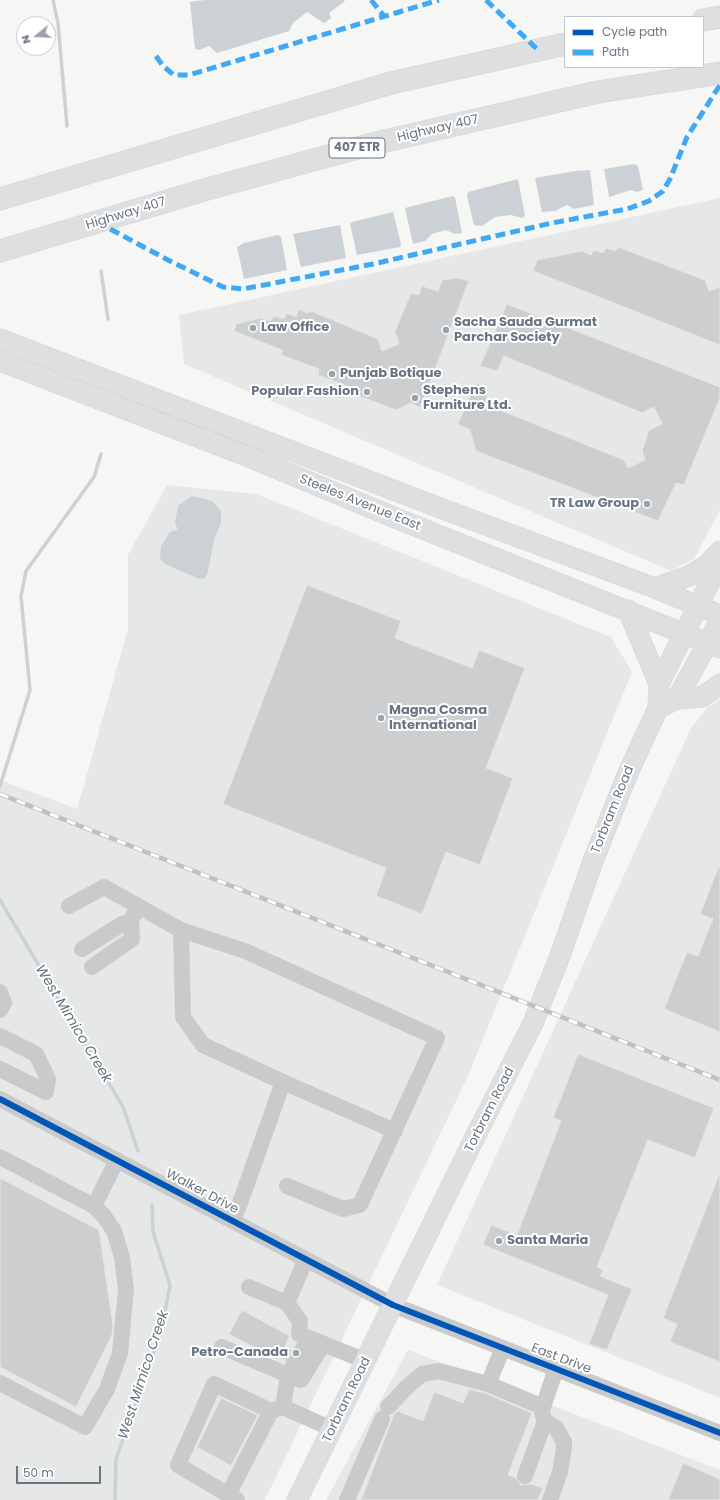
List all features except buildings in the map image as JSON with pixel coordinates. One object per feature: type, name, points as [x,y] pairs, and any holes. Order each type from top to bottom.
[{"type":"highway","points":[[704,20],[720,17]]},
{"type":"highway","points":[[0,199],[391,83],[564,44]]},
{"type":"highway","name":"Highway 407","points":[[0,251],[204,190],[372,144],[598,92],[720,73]]},
{"type":"main road","name":"Steeles Avenue East","points":[[0,338],[448,511],[655,588],[720,615]]},
{"type":"main road","name":"Steeles Avenue East","points":[[0,361],[254,459],[398,519],[714,645]]},
{"type":"main road","points":[[655,588],[689,576],[707,565],[720,551]]},
{"type":"main road","name":"Torbram Road","points":[[297,1500],[475,1137],[533,1024],[560,956],[593,861],[625,780],[658,708],[659,684],[720,562]]},
{"type":"main road","points":[[628,610],[659,684]]},
{"type":"main road","points":[[677,699],[714,645],[720,620]]},
{"type":"main road","points":[[658,708],[677,699],[702,697],[720,684]]},
{"type":"street","points":[[69,906],[104,887],[181,930],[245,952],[437,1038],[360,1205],[343,1209],[287,1186]]},
{"type":"street","points":[[92,967],[132,939],[131,921],[138,906]]},
{"type":"street","points":[[82,949],[122,924],[131,921]]},
{"type":"street","points":[[181,930],[183,1017],[203,1045],[395,1131]]},
{"type":"street","points":[[0,992],[4,1004],[0,1010]]},
{"type":"street","points":[[0,1036],[36,1054],[48,1079],[46,1092],[0,1069]]},
{"type":"street","points":[[232,1221],[240,1203],[283,1082]]},
{"type":"street","name":"Walker Drive","points":[[0,1099],[393,1305]]},
{"type":"street","points":[[0,1157],[94,1206],[104,1216],[114,1231],[122,1257],[126,1289],[120,1353],[107,1389],[85,1428],[0,1383]]},
{"type":"street","points":[[94,1206],[117,1160]]},
{"type":"street","points":[[287,1303],[306,1260]]},
{"type":"street","points":[[249,1287],[287,1303],[300,1321],[310,1339],[366,1361]]},
{"type":"street","name":"East Drive","points":[[393,1305],[720,1433]]},
{"type":"street","points":[[310,1339],[289,1362],[277,1409],[233,1497],[178,1465],[214,1384],[277,1409],[332,1429]]},
{"type":"street","points":[[222,1347],[289,1362],[301,1380],[310,1339]]},
{"type":"street","points":[[488,1384],[503,1348]]},
{"type":"street","points":[[525,1476],[556,1369]]},
{"type":"street","points":[[347,1500],[385,1413],[415,1380],[430,1372],[447,1372],[488,1384],[544,1414],[556,1428],[564,1442],[560,1472],[550,1500]]},
{"type":"shaded area","points":[[205,0],[345,1],[329,13],[331,18],[324,23],[307,12],[293,23],[289,31],[217,53],[209,46],[199,50],[195,49],[190,2]]},
{"type":"shaded area","points":[[634,164],[638,166],[643,190],[637,192],[631,190],[609,197],[604,169]]},
{"type":"shaded area","points":[[590,170],[594,205],[574,209],[567,205],[555,211],[542,212],[535,178]]},
{"type":"shaded area","points":[[518,179],[525,216],[522,218],[511,215],[495,217],[482,226],[474,225],[467,196],[468,192]]},
{"type":"shaded area","points":[[453,196],[455,198],[462,233],[455,234],[446,230],[432,234],[425,241],[413,244],[405,208]]},
{"type":"shaded area","points":[[720,198],[720,510],[694,559],[671,571],[184,364],[179,315]]},
{"type":"shaded area","points":[[393,212],[401,244],[400,247],[357,255],[350,224],[352,222]]},
{"type":"shaded area","points":[[340,225],[346,258],[301,267],[293,234]]},
{"type":"shaded area","points":[[278,235],[281,237],[287,270],[244,279],[237,247],[244,243]]},
{"type":"shaded area","points":[[167,485],[256,494],[611,637],[632,672],[468,1076],[265,1500],[0,1500],[0,780],[77,809],[128,629],[128,555]]},
{"type":"shaded area","points":[[192,496],[212,501],[221,511],[221,523],[214,539],[208,572],[205,578],[199,579],[165,564],[160,559],[161,546],[170,532],[178,530],[175,523],[178,506]]},
{"type":"shaded area","points":[[720,699],[720,1398],[437,1285],[691,728],[707,708]]},
{"type":"shaded area","points":[[408,1350],[720,1470],[720,1500],[326,1500]]},
{"type":"waterway","name":"West Mimico Creek","points":[[53,0],[58,23],[67,126]]},
{"type":"waterway","name":"West Mimico Creek","points":[[101,271],[108,319]]},
{"type":"waterway","name":"West Mimico Creek","points":[[0,786],[30,690],[21,596],[26,571],[94,477],[101,454]]},
{"type":"waterway","name":"West Mimico Creek","points":[[0,900],[123,1107],[138,1151]]},
{"type":"waterway","name":"West Mimico Creek","points":[[115,1500],[116,1459],[162,1328],[170,1285],[153,1232],[152,1205]]},
{"type":"tunnel","points":[[284,1360],[290,1349]]},
{"type":"railway","points":[[0,794],[720,1080]]},
{"type":"marked path","points":[[371,0],[384,16]]},
{"type":"marked path","points":[[156,56],[163,66],[174,75],[189,75],[439,0]]},
{"type":"marked path","points":[[486,0],[538,50]]},
{"type":"marked path","points":[[97,222],[168,260],[223,287],[243,289],[373,264],[552,223],[627,209],[649,201],[663,191],[670,179],[687,137],[720,85]]},
{"type":"cycle path","points":[[0,1099],[393,1305],[720,1433]]},
{"type":"place","name":"Law Office","points":[[253,328]]},
{"type":"place","name":"Sacha Sauda Gurmat Parchar Society","points":[[446,330]]},
{"type":"place","name":"Punjab Botique","points":[[332,374]]},
{"type":"place","name":"Popular Fashion","points":[[367,392]]},
{"type":"place","name":"Stephens Furniture Ltd.","points":[[415,398]]},
{"type":"place","name":"TR Law Group","points":[[647,504]]},
{"type":"place","name":"Magna Cosma International","points":[[381,718]]},
{"type":"place","name":"Santa Maria","points":[[499,1241]]},
{"type":"place","name":"Petro-Canada","points":[[296,1353]]}]
